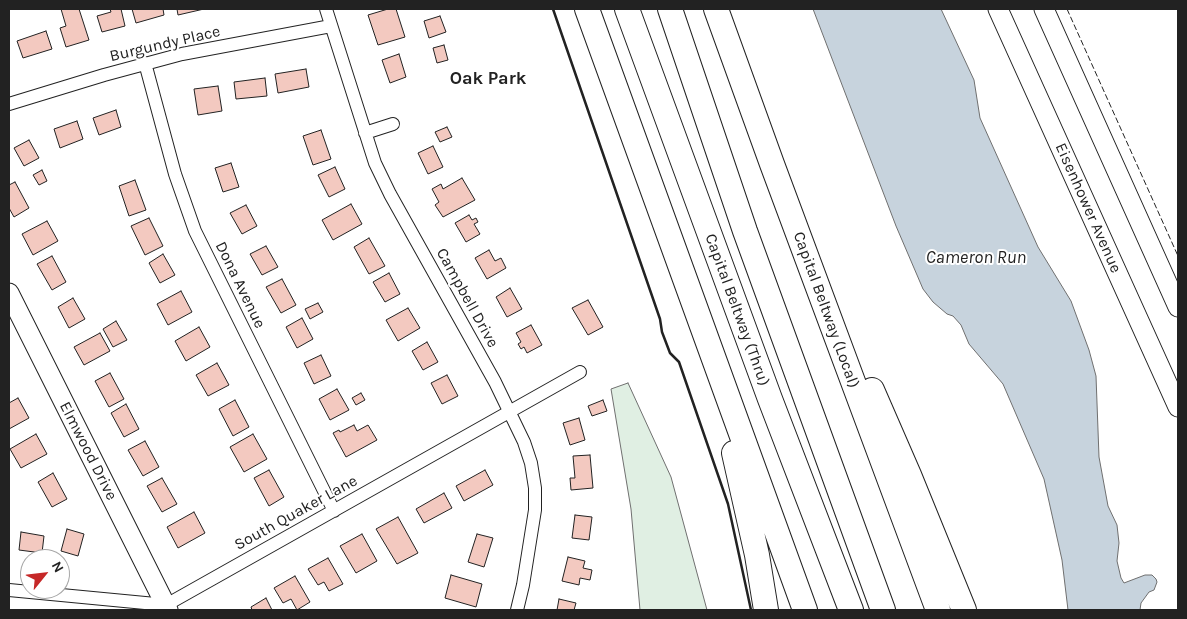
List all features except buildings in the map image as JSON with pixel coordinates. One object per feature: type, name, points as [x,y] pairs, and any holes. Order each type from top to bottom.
[{"type":"highway","points":[[587,9],[805,610]]},
{"type":"highway","name":"Capital Beltway (Thru)","points":[[627,9],[770,398],[851,610]]},
{"type":"highway","points":[[670,9],[745,231],[884,610]]},
{"type":"highway","name":"Capital Beltway (Local)","points":[[716,9],[938,610]]},
{"type":"highway","points":[[772,164],[910,475],[964,610]]},
{"type":"highway","points":[[705,337],[746,502],[766,610]]},
{"type":"main road","name":"Eisenhower Avenue","points":[[998,9],[1178,407]]},
{"type":"main road","points":[[1044,9],[1178,307]]},
{"type":"main road","name":"Elmwood Drive","points":[[9,292],[167,608]]},
{"type":"street","name":"Campbell Drive","points":[[326,9],[376,163],[390,194],[495,382],[524,442],[531,463],[535,488],[534,526],[517,610]]},
{"type":"street","name":"Burgundy Place","points":[[9,104],[145,63],[182,54],[331,26]]},
{"type":"street","name":"Dona Avenue","points":[[145,63],[175,174],[195,231],[334,511]]},
{"type":"street","points":[[365,133],[393,124]]},
{"type":"street","name":"South Quaker Lane","points":[[167,608],[580,372]]},
{"type":"street","points":[[9,590],[167,608]]},
{"type":"green space","points":[[628,383],[671,477],[707,610],[640,610],[631,509],[611,389]]},
{"type":"water","name":"Cameron Run","points":[[813,9],[941,9],[974,80],[980,118],[1038,247],[1071,301],[1089,350],[1096,376],[1099,457],[1108,506],[1117,525],[1119,543],[1117,561],[1121,578],[1124,583],[1145,575],[1152,575],[1157,582],[1154,590],[1149,592],[1141,603],[1140,610],[1068,610],[1062,560],[1044,479],[1003,384],[969,344],[961,325],[953,316],[947,314],[933,302],[923,289],[896,226]]},
{"type":"fence","points":[[1067,9],[1178,256]]},
{"type":"wall","points":[[553,9],[660,319],[662,332],[670,353],[679,362],[728,504],[751,610]]},
{"type":"district","name":"Oak Park","points":[[488,79]]}]
